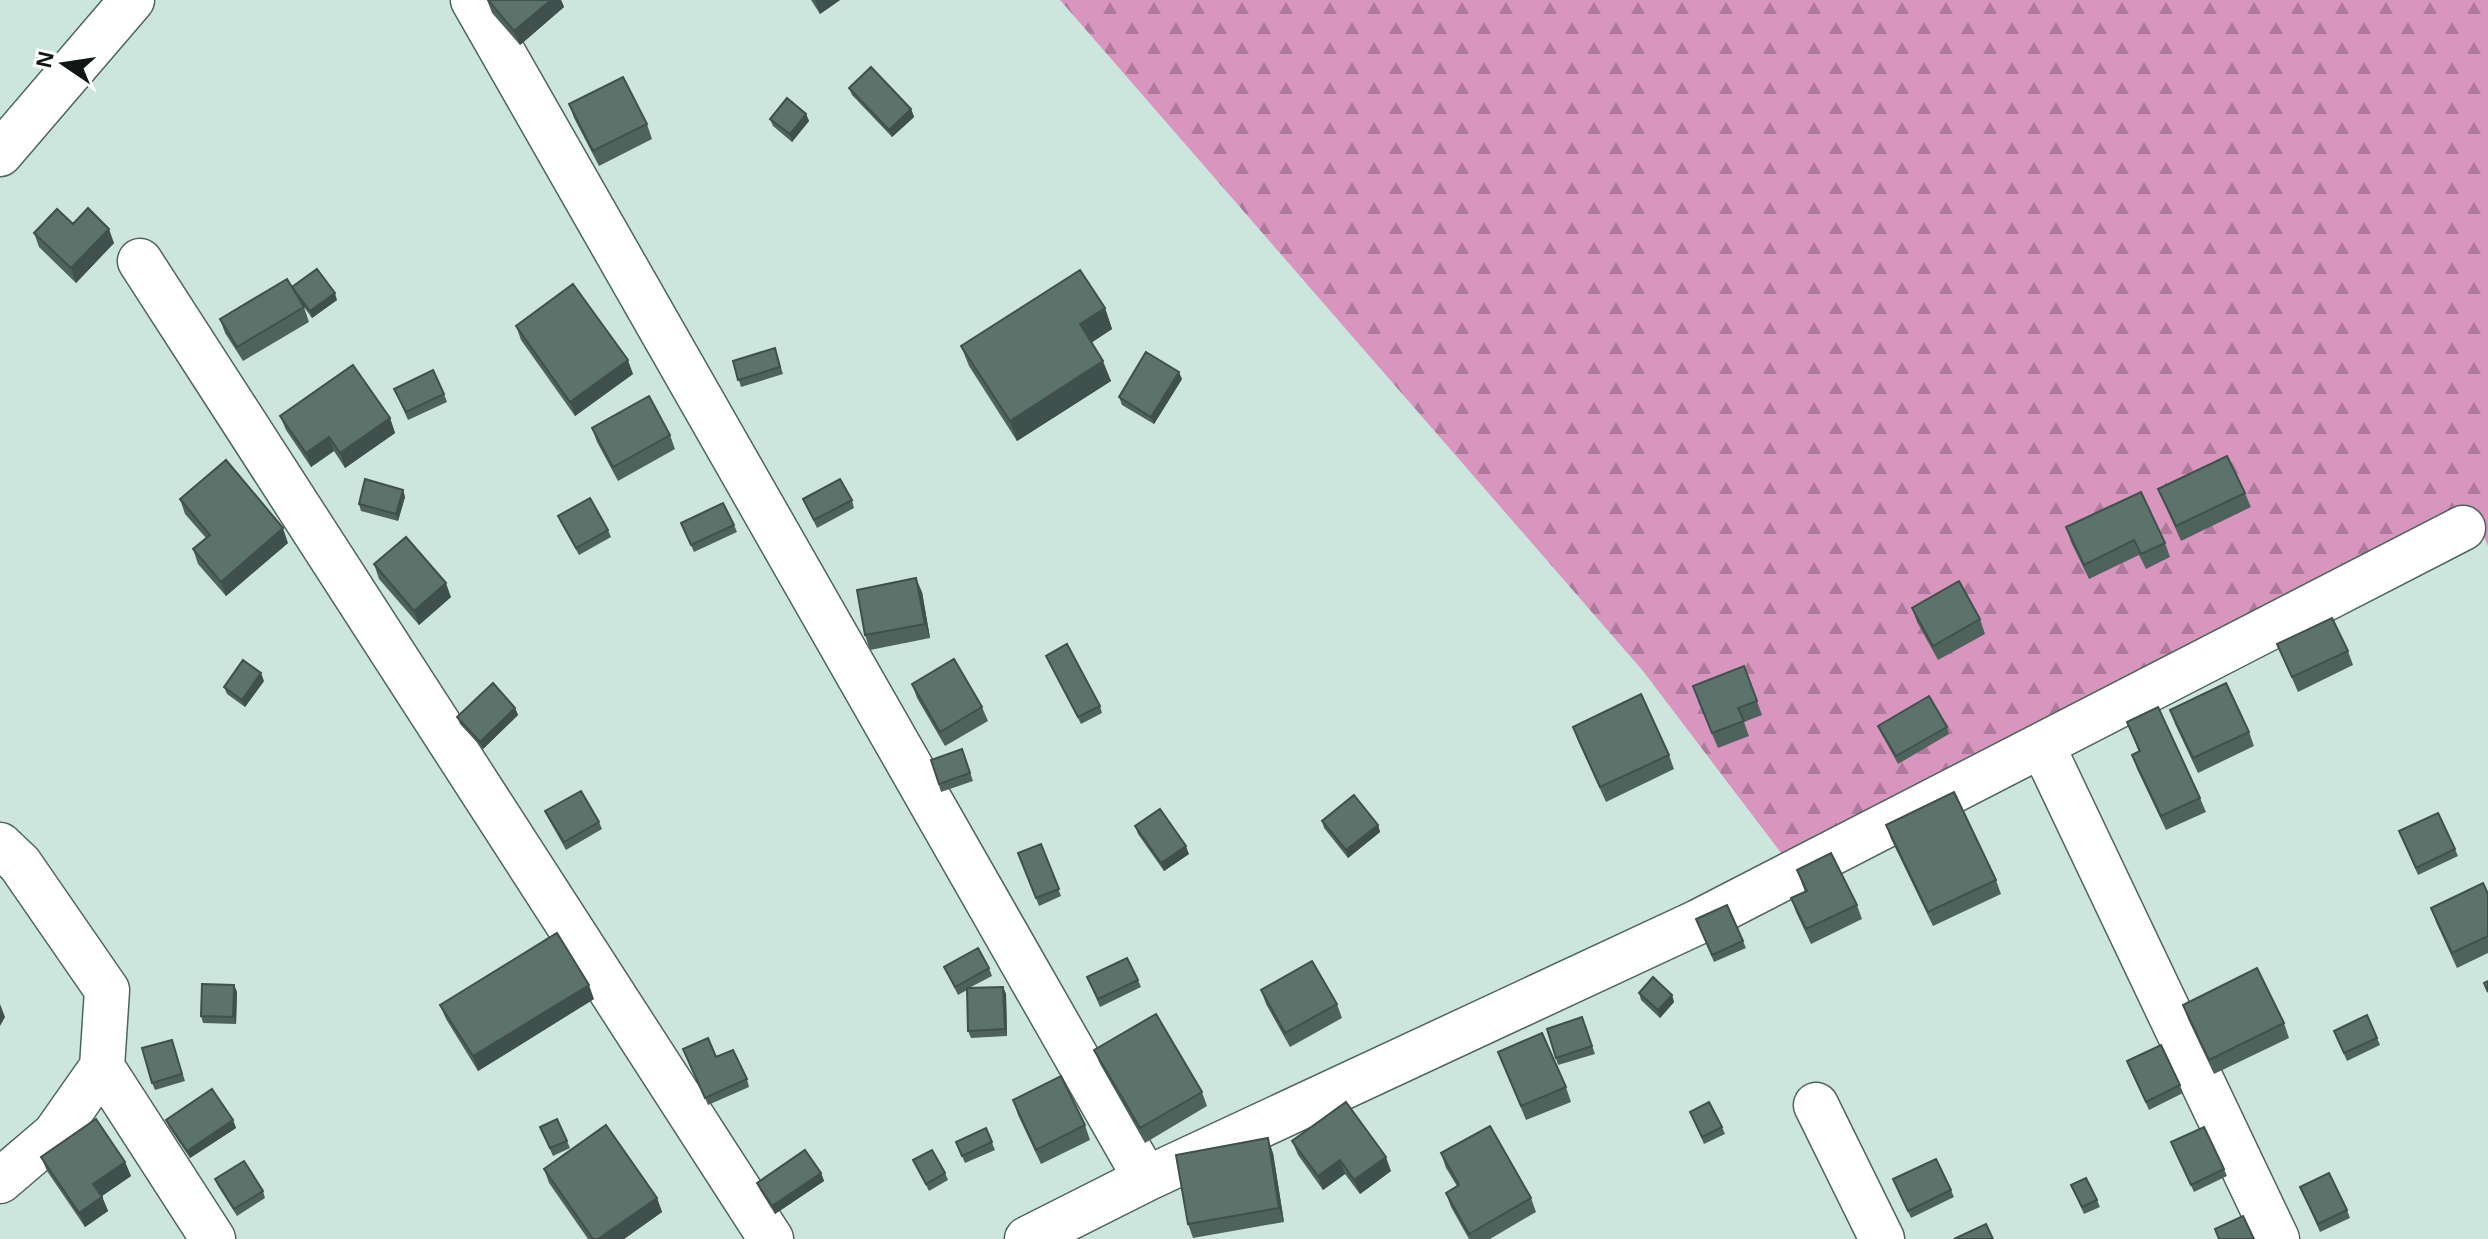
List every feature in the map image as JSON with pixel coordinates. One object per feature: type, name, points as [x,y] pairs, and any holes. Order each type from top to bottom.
[{"type":"street","points":[[0,154],[132,0]]},
{"type":"street","points":[[473,0],[1146,1179]]},
{"type":"street","points":[[140,261],[771,1239]]},
{"type":"street","points":[[1027,1239],[1146,1179],[1698,922],[2463,528]]},
{"type":"street","points":[[2042,745],[2277,1239]]},
{"type":"street","points":[[0,845],[20,864],[107,990],[102,1067],[55,1134],[0,1181]]},
{"type":"street","points":[[102,1067],[213,1239]]},
{"type":"street","points":[[1816,1105],[1882,1239]]},
{"type":"green space","points":[[1060,0],[2488,0],[2488,546],[2473,512],[1791,866],[1643,671]]},
{"type":"building","points":[[488,0],[551,0],[514,31]]},
{"type":"building","points":[[871,67],[911,109],[889,130],[849,88]]},
{"type":"building","points":[[623,77],[647,124],[593,151],[569,104]]},
{"type":"building","points":[[787,98],[806,114],[790,134],[770,119]]},
{"type":"building","points":[[88,208],[109,229],[71,268],[34,233],[57,209],[73,224]]},
{"type":"building","points":[[317,269],[335,293],[310,311],[292,287]]},
{"type":"building","points":[[1080,270],[1105,308],[1080,324],[1103,361],[1010,421],[961,346]]},
{"type":"building","points":[[287,279],[304,307],[237,347],[220,319]]},
{"type":"building","points":[[573,284],[628,360],[570,402],[516,326]]},
{"type":"building","points":[[775,348],[780,367],[738,380],[733,361]]},
{"type":"building","points":[[1146,352],[1179,372],[1151,417],[1119,397]]},
{"type":"building","points":[[353,365],[390,418],[340,453],[329,437],[306,453],[280,416]]},
{"type":"building","points":[[433,370],[444,394],[406,412],[394,389]]},
{"type":"building","points":[[649,396],[670,435],[613,467],[592,428]]},
{"type":"building","points":[[2227,456],[2245,493],[2176,526],[2158,489]]},
{"type":"building","points":[[226,460],[283,528],[221,582],[193,549],[210,535],[180,499]]},
{"type":"building","points":[[365,479],[403,490],[396,514],[359,504]]},
{"type":"building","points":[[840,479],[852,500],[814,520],[803,499]]},
{"type":"building","points":[[2141,492],[2165,543],[2141,554],[2134,540],[2084,565],[2066,527]]},
{"type":"building","points":[[590,498],[608,530],[576,548],[558,516]]},
{"type":"building","points":[[723,503],[734,525],[691,545],[681,523]]},
{"type":"building","points":[[406,537],[446,583],[414,611],[374,564]]},
{"type":"building","points":[[916,578],[925,624],[865,635],[857,590]]},
{"type":"building","points":[[1959,581],[1980,619],[1933,646],[1912,608]]},
{"type":"building","points":[[2332,618],[2348,651],[2292,677],[2277,644]]},
{"type":"building","points":[[1067,644],[1100,706],[1078,717],[1046,656]]},
{"type":"building","points":[[954,659],[982,707],[940,732],[912,684]]},
{"type":"building","points":[[243,660],[261,673],[242,700],[224,687]]},
{"type":"building","points":[[1744,666],[1757,701],[1738,708],[1744,721],[1712,733],[1693,686]]},
{"type":"building","points":[[493,683],[515,708],[480,742],[457,717]]},
{"type":"building","points":[[2226,683],[2249,732],[2193,758],[2170,710]]},
{"type":"building","points":[[1641,694],[1669,755],[1600,787],[1573,727]]},
{"type":"building","points":[[1929,696],[1947,727],[1896,756],[1878,726]]},
{"type":"building","points":[[2158,707],[2200,798],[2161,816],[2132,755],[2140,751],[2127,722]]},
{"type":"building","points":[[962,749],[970,773],[939,784],[931,760]]},
{"type":"building","points":[[581,791],[599,822],[564,842],[545,811]]},
{"type":"building","points":[[1954,792],[1996,880],[1928,912],[1886,825]]},
{"type":"building","points":[[1354,795],[1378,825],[1346,850],[1322,821]]},
{"type":"building","points":[[1160,809],[1186,846],[1161,863],[1135,826]]},
{"type":"building","points":[[2438,813],[2455,849],[2416,868],[2399,831]]},
{"type":"building","points":[[1041,844],[1059,889],[1036,898],[1018,853]]},
{"type":"building","points":[[1831,853],[1857,905],[1806,929],[1791,898],[1807,891],[1797,870]]},
{"type":"building","points":[[2483,883],[2488,894],[2488,936],[2452,953],[2431,908]]},
{"type":"building","points":[[1727,905],[1743,941],[1712,955],[1696,919]]},
{"type":"building","points":[[557,933],[589,985],[473,1056],[440,1005]]},
{"type":"building","points":[[978,948],[989,968],[955,987],[944,967]]},
{"type":"building","points":[[1127,958],[1138,980],[1098,999],[1087,977]]},
{"type":"building","points":[[1312,961],[1337,1004],[1285,1033],[1261,990]]},
{"type":"building","points":[[2257,968],[2284,1023],[2209,1060],[2183,1005]]},
{"type":"building","points":[[1653,977],[1672,995],[1658,1010],[1639,993]]},
{"type":"building","points":[[202,984],[234,985],[233,1017],[201,1016]]},
{"type":"building","points":[[1003,987],[1005,1029],[968,1031],[967,988]]},
{"type":"building","points":[[1156,1014],[1202,1092],[1140,1128],[1094,1050]]},
{"type":"building","points":[[2367,1015],[2377,1038],[2344,1053],[2334,1031]]},
{"type":"building","points":[[1582,1017],[1592,1046],[1556,1058],[1547,1029]]},
{"type":"building","points":[[1542,1033],[1566,1087],[1521,1106],[1498,1052]]},
{"type":"building","points":[[708,1038],[716,1057],[733,1050],[747,1079],[705,1098],[683,1049]]},
{"type":"building","points":[[172,1040],[182,1074],[152,1083],[142,1048]]},
{"type":"building","points":[[2161,1045],[2180,1085],[2146,1102],[2127,1061]]},
{"type":"building","points":[[1061,1076],[1085,1125],[1036,1150],[1013,1100]]},
{"type":"building","points":[[212,1089],[233,1120],[187,1151],[166,1120]]},
{"type":"building","points":[[1346,1102],[1386,1157],[1354,1180],[1340,1160],[1318,1176],[1292,1141]]},
{"type":"building","points":[[1709,1102],[1722,1127],[1702,1137],[1690,1112]]},
{"type":"building","points":[[96,1119],[125,1162],[93,1184],[102,1197],[79,1213],[41,1157]]},
{"type":"building","points":[[557,1119],[567,1141],[550,1148],[540,1127]]},
{"type":"building","points":[[606,1125],[657,1198],[598,1239],[593,1239],[544,1169]]},
{"type":"building","points":[[1490,1126],[1531,1198],[1469,1234],[1446,1193],[1459,1185],[1441,1153]]},
{"type":"building","points":[[2204,1127],[2224,1169],[2191,1185],[2171,1142]]},
{"type":"building","points":[[986,1128],[992,1142],[962,1156],[956,1142]]},
{"type":"building","points":[[1268,1138],[1279,1208],[1188,1224],[1176,1155]]},
{"type":"building","points":[[805,1150],[821,1173],[772,1206],[757,1183]]},
{"type":"building","points":[[932,1150],[945,1173],[926,1184],[913,1160]]},
{"type":"building","points":[[1936,1159],[1951,1190],[1908,1211],[1893,1179]]},
{"type":"building","points":[[244,1161],[263,1191],[234,1209],[215,1179]]},
{"type":"building","points":[[2329,1173],[2347,1210],[2318,1224],[2300,1187]]},
{"type":"building","points":[[2086,1178],[2097,1200],[2082,1207],[2071,1185]]},
{"type":"building","points":[[2243,1216],[2254,1239],[2219,1239],[2215,1229]]},
{"type":"building","points":[[1986,1224],[1993,1239],[1954,1239]]}]
